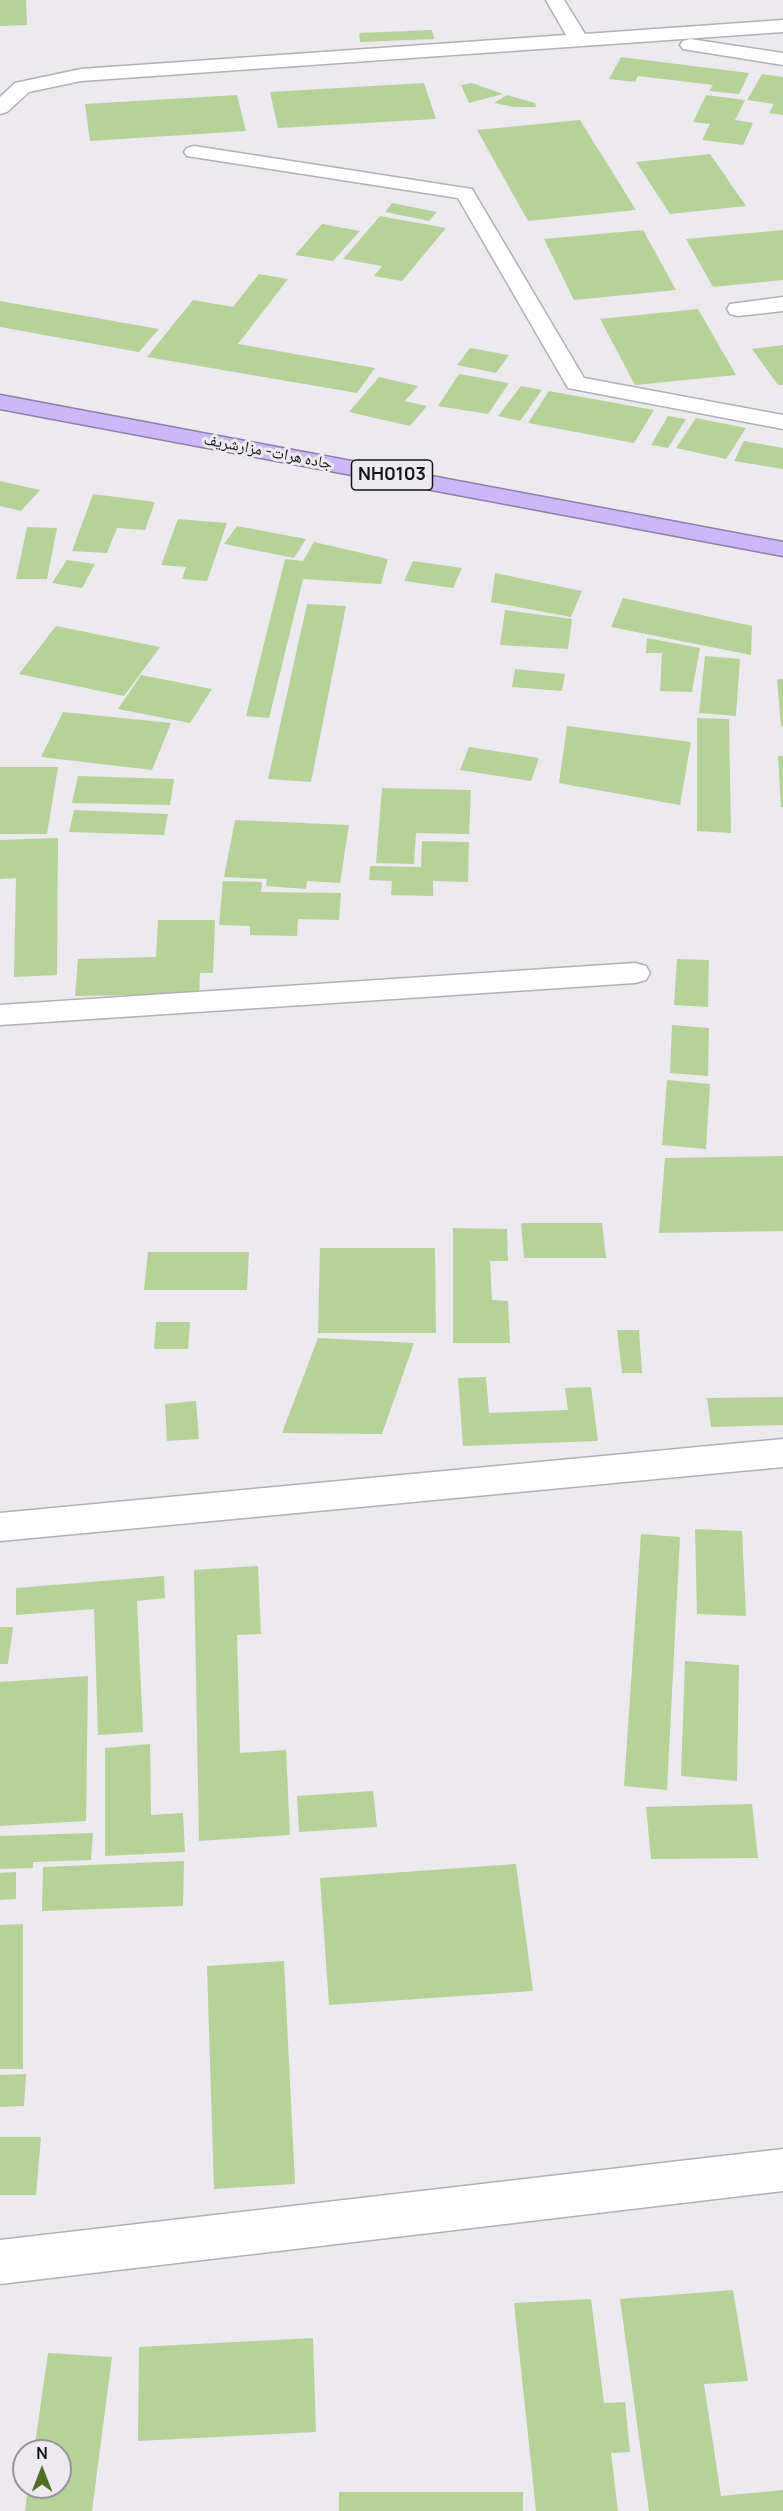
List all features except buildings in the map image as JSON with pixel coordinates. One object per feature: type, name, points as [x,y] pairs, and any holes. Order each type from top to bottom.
[{"type":"highway","name":"جاده هرات- مزارشریف","points":[[0,402],[783,549]]},
{"type":"street","points":[[555,0],[578,39]]},
{"type":"street","points":[[0,84],[22,87],[81,75],[783,26]]},
{"type":"street","points":[[624,36],[783,59]]},
{"type":"street","points":[[0,108],[22,87]]},
{"type":"street","points":[[194,152],[465,193],[576,383],[783,422]]},
{"type":"street","points":[[738,309],[783,304]]},
{"type":"street","points":[[0,1015],[635,973]]},
{"type":"street","points":[[0,1527],[783,1453]]},
{"type":"street","points":[[0,2262],[783,2170]]}]
